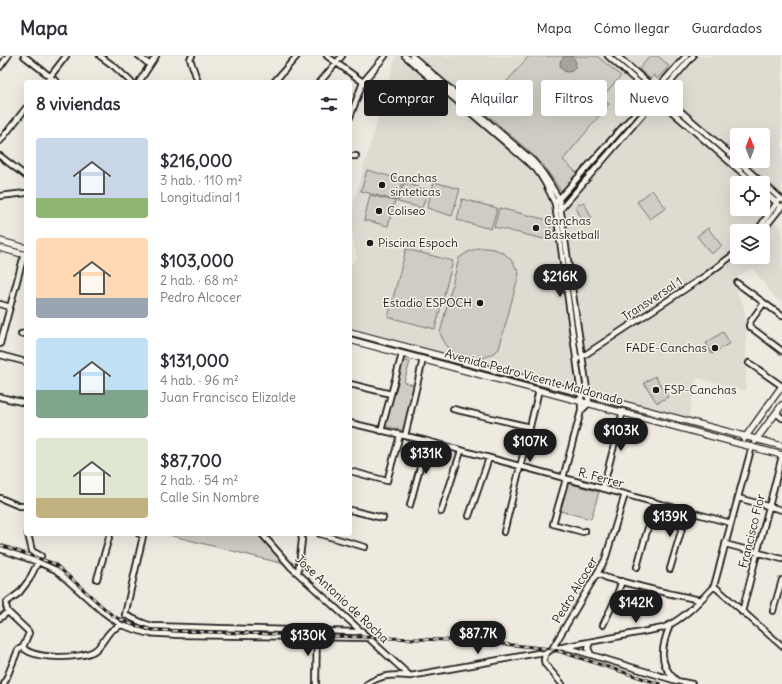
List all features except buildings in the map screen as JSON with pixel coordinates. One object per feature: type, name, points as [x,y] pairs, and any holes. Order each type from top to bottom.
[{"type":"main road","points":[[0,241],[24,247]]},
{"type":"main road","points":[[0,248],[24,255]]},
{"type":"main road","name":"Avenida Pedro Vicente Maldonado","points":[[352,333],[782,446]]},
{"type":"main road","name":"Avenida Pedro Vicente Maldonado","points":[[352,341],[623,411],[782,455]]},
{"type":"main road","points":[[741,443],[782,386]]},
{"type":"main road","points":[[752,446],[782,405]]},
{"type":"street","points":[[0,67],[8,56]]},
{"type":"street","points":[[24,56],[55,80]]},
{"type":"street","points":[[47,80],[66,56]]},
{"type":"street","points":[[100,56],[129,80]]},
{"type":"street","points":[[139,56],[150,65]]},
{"type":"street","points":[[140,80],[156,56]]},
{"type":"street","points":[[192,56],[190,59],[197,80]]},
{"type":"street","points":[[276,80],[297,56]]},
{"type":"street","points":[[327,56],[363,82]]},
{"type":"street","points":[[322,80],[342,56]]},
{"type":"street","points":[[352,112],[363,82],[385,56]]},
{"type":"street","points":[[405,56],[536,169],[547,187],[554,204],[582,401],[581,411],[553,524],[583,532],[585,531]]},
{"type":"street","points":[[412,56],[537,165],[559,199],[589,403],[581,411]]},
{"type":"street","points":[[608,56],[635,80]]},
{"type":"street","points":[[617,56],[645,80]]},
{"type":"street","points":[[667,80],[686,56]]},
{"type":"street","points":[[669,80],[693,56]]},
{"type":"street","points":[[0,141],[24,111]]},
{"type":"street","points":[[683,113],[730,155]]},
{"type":"street","points":[[554,204],[636,116]]},
{"type":"street","points":[[556,215],[638,116]]},
{"type":"street","points":[[676,116],[746,176]]},
{"type":"street","points":[[697,134],[702,129]]},
{"type":"street","points":[[0,156],[24,174]]},
{"type":"street","points":[[745,168],[755,176]]},
{"type":"street","points":[[768,224],[782,207],[779,200],[770,190]]},
{"type":"street","points":[[0,196],[24,193]]},
{"type":"street","points":[[770,195],[779,200]]},
{"type":"street","points":[[762,224],[779,200]]},
{"type":"street","name":"Transversal 1","points":[[576,360],[705,276],[730,257]]},
{"type":"street","points":[[0,344],[2,326],[10,307],[24,258]]},
{"type":"street","points":[[737,283],[782,316]]},
{"type":"street","points":[[764,303],[750,322],[749,326],[782,351]]},
{"type":"street","points":[[0,304],[10,307]]},
{"type":"street","points":[[381,431],[402,354]]},
{"type":"street","points":[[0,355],[24,361]]},
{"type":"street","points":[[352,472],[387,481],[402,435],[423,359]]},
{"type":"street","points":[[749,363],[782,386]]},
{"type":"street","points":[[352,384],[391,394]]},
{"type":"street","points":[[504,532],[539,390]]},
{"type":"street","points":[[0,397],[24,403]]},
{"type":"street","points":[[453,409],[530,427]]},
{"type":"street","points":[[603,488],[623,411]]},
{"type":"street","points":[[776,413],[782,418]]},
{"type":"street","name":"R. Ferrer","points":[[352,424],[427,441],[731,523]]},
{"type":"street","points":[[410,504],[427,441]]},
{"type":"street","points":[[367,684],[375,678],[385,676],[397,674],[410,676],[538,653],[545,654],[552,649],[663,628],[674,623],[687,613],[714,586],[752,446]]},
{"type":"street","points":[[441,512],[461,451]]},
{"type":"street","name":"Francisco Flor","points":[[742,612],[782,455]]},
{"type":"street","points":[[469,516],[489,458]]},
{"type":"street","name":"Pedro Alcocer","points":[[552,649],[605,560],[624,494]]},
{"type":"street","points":[[0,498],[18,506],[24,506]]},
{"type":"street","points":[[738,498],[782,510]]},
{"type":"street","points":[[637,567],[655,502]]},
{"type":"street","points":[[352,510],[383,518]]},
{"type":"street","points":[[670,569],[687,511]]},
{"type":"street","points":[[4,684],[17,652],[23,647],[29,633],[8,612],[6,606],[7,602],[19,593],[30,580],[41,556],[32,551],[28,536]]},
{"type":"street","points":[[97,579],[109,536]]},
{"type":"street","points":[[141,536],[125,615],[143,623],[152,626],[362,631]]},
{"type":"street","name":"Jose Antonio de Rocha","points":[[264,536],[298,573],[410,676]]},
{"type":"street","points":[[298,573],[301,536]]},
{"type":"street","points":[[327,536],[365,547]]},
{"type":"street","points":[[725,544],[782,559]]},
{"type":"street","points":[[0,550],[38,562],[56,570],[102,611],[121,625],[146,633],[179,635],[370,638]]},
{"type":"street","points":[[598,573],[607,578],[700,600]]},
{"type":"street","points":[[773,611],[780,592],[782,580]]},
{"type":"street","points":[[603,624],[622,581]]},
{"type":"street","points":[[714,586],[782,646]]},
{"type":"street","points":[[0,618],[8,612]]},
{"type":"street","points":[[23,647],[26,651],[31,653],[50,656],[72,657],[88,654],[104,642],[110,632],[121,625]]},
{"type":"street","points":[[670,625],[663,647],[663,657],[669,674],[677,681]]},
{"type":"street","points":[[249,636],[251,629]]},
{"type":"street","points":[[316,684],[317,631]]},
{"type":"street","points":[[590,642],[588,648],[591,655]]},
{"type":"street","points":[[564,647],[677,681],[692,684]]},
{"type":"street","points":[[545,654],[545,664],[562,684]]},
{"type":"shaded area","points":[[396,56],[782,56],[782,214],[775,222],[782,227],[782,302],[775,298],[752,268],[733,280],[732,283],[744,306],[746,331],[746,391],[697,378],[688,418],[595,391],[589,383],[580,382],[578,386],[574,388],[352,330],[352,263],[357,259],[352,230],[354,201],[379,116],[448,116],[448,80],[389,80]]},
{"type":"shaded area","points":[[529,56],[597,56],[621,76],[617,80],[615,80],[615,83],[607,91],[607,80],[541,80],[541,116],[599,116],[563,160],[578,174],[561,191],[542,163],[489,116],[533,116],[533,80],[508,80]]},
{"type":"shaded area","points":[[568,56],[575,61],[576,64],[571,71],[568,72],[561,67],[560,64],[565,57]]},
{"type":"shaded area","points":[[650,56],[658,56],[669,66],[657,79],[654,75],[650,79],[639,69]]},
{"type":"shaded area","name":"Canchas sinteticas","points":[[367,170],[403,180],[397,201],[361,191]]},
{"type":"shaded area","points":[[434,182],[460,189],[452,216],[427,208]]},
{"type":"shaded area","points":[[404,183],[428,190],[422,208],[398,202]]},
{"type":"shaded area","points":[[652,190],[666,208],[650,219],[637,202]]},
{"type":"shaded area","name":"Coliseo","points":[[370,195],[395,201],[388,226],[364,220]]},
{"type":"shaded area","points":[[462,199],[497,208],[491,229],[457,220]]},
{"type":"shaded area","points":[[584,202],[592,219],[584,223],[575,206]]},
{"type":"shaded area","points":[[499,208],[552,221],[548,240],[494,227]]},
{"type":"shaded area","points":[[708,228],[722,246],[711,254],[697,236]]},
{"type":"shaded area","name":"Estadio ESPOCH","points":[[478,248],[492,249],[503,253],[512,261],[519,274],[499,349],[490,355],[473,360],[465,359],[457,355],[445,343],[440,333],[459,258]]},
{"type":"shaded area","points":[[406,249],[453,261],[435,329],[388,317]]},
{"type":"shaded area","name":"FADE-Canchas","points":[[723,332],[730,343],[712,354],[706,343]]},
{"type":"shaded area","points":[[398,359],[410,362],[404,382],[417,386],[406,431],[380,425]]},
{"type":"shaded area","name":"FSP-Canchas","points":[[655,376],[668,397],[657,403],[644,383]]},
{"type":"shaded area","points":[[568,483],[599,492],[591,519],[560,511]]},
{"type":"shaded area","points":[[173,536],[259,536],[284,564]]},
{"type":"railway","points":[[0,545],[55,564],[113,616],[131,624],[152,630],[475,641],[552,649],[660,684]]},
{"type":"place","name":"Canchas sinteticas","points":[[382,185]]},
{"type":"place","name":"Coliseo","points":[[379,211]]},
{"type":"place","name":"Canchas Basketball","points":[[536,228]]},
{"type":"place","name":"Piscina Espoch","points":[[370,243]]},
{"type":"place","name":"Estadio ESPOCH","points":[[480,303]]},
{"type":"place","name":"FADE-Canchas","points":[[715,348]]},
{"type":"place","name":"FSP-Canchas","points":[[656,390]]}]
